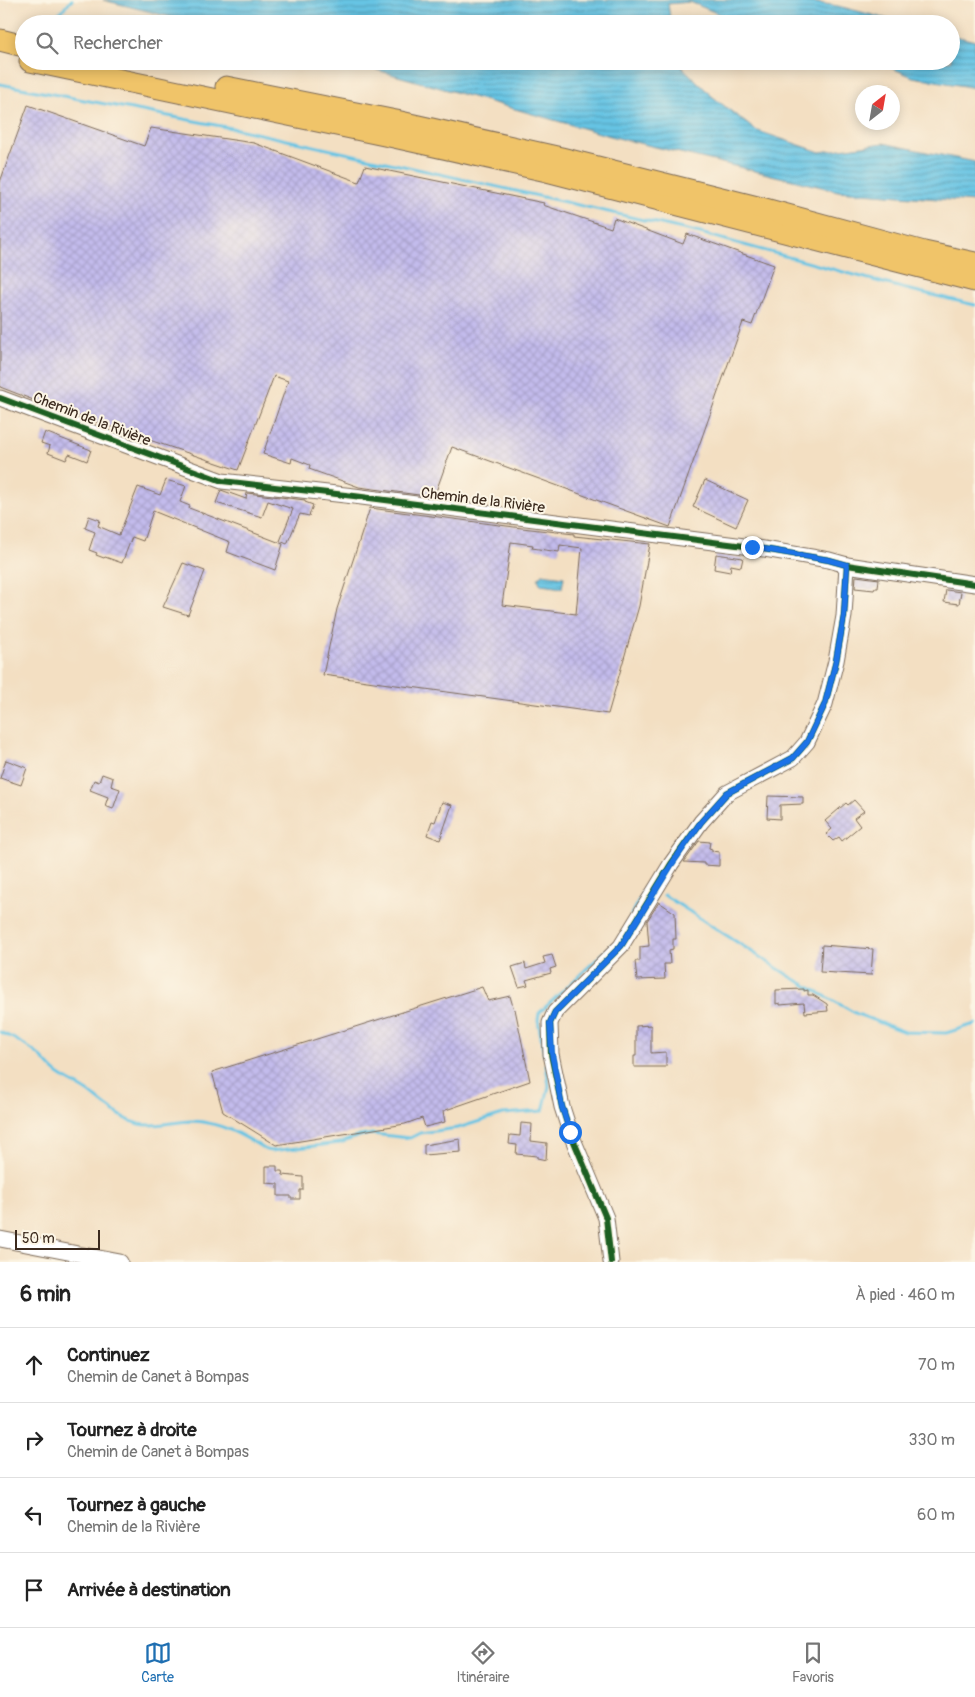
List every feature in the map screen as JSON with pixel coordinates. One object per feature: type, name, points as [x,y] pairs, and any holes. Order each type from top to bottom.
[{"type":"highway","points":[[0,40],[15,44]]},
{"type":"highway","points":[[0,55],[15,58]]},
{"type":"highway","points":[[73,70],[394,137],[546,171],[975,281]]},
{"type":"highway","points":[[145,70],[387,119],[552,156],[761,208],[924,252],[975,263]]},
{"type":"street","name":"Chemin de la Rivière","points":[[0,398],[222,481],[364,497],[752,547],[829,560],[847,565],[975,584]]},
{"type":"street","points":[[611,1262],[606,1218],[570,1132],[562,1107],[552,1054],[550,1023],[555,1012],[621,946],[672,864],[701,822],[727,793],[793,758],[807,742],[825,704],[836,661],[844,616],[847,565]]},
{"type":"street","points":[[0,1239],[120,1262]]},
{"type":"water","points":[[103,0],[797,0],[838,6],[872,15],[722,15],[690,2],[668,4],[670,15],[163,15]]},
{"type":"water","points":[[960,37],[975,41],[975,88],[913,77],[896,70],[960,70]]},
{"type":"water","points":[[377,70],[685,70],[713,97],[755,130],[820,152],[883,143],[975,162],[975,202],[838,191],[614,137]]},
{"type":"water","points":[[542,574],[564,577],[562,588],[541,585],[538,579]]},
{"type":"building","points":[[28,105],[144,146],[151,128],[254,143],[359,182],[365,166],[544,203],[543,205],[611,228],[614,218],[683,244],[687,234],[774,265],[752,325],[743,322],[670,527],[452,447],[434,497],[359,487],[309,469],[310,465],[292,458],[291,463],[263,454],[288,381],[274,376],[238,470],[49,406],[0,387],[0,182]]},
{"type":"building","points":[[45,432],[91,450],[87,461],[69,454],[66,460],[48,453],[50,446],[41,443]]},
{"type":"building","points":[[166,480],[186,486],[180,502],[190,506],[189,508],[283,544],[275,570],[227,552],[230,542],[153,511],[143,541],[132,537],[122,563],[96,555],[97,553],[89,550],[95,532],[85,528],[89,516],[100,520],[98,526],[119,535],[138,487],[160,495]]},
{"type":"building","points":[[705,480],[748,500],[736,527],[693,507]]},
{"type":"building","points":[[221,490],[246,499],[247,493],[305,500],[305,502],[313,505],[309,516],[300,514],[287,544],[280,541],[293,509],[268,501],[262,517],[216,503]]},
{"type":"building","points":[[370,508],[574,534],[574,536],[650,544],[639,606],[608,714],[323,675],[337,609]],"holes":[[[511,542],[533,545],[532,548],[559,552],[560,545],[582,548],[576,614],[502,605]]]},
{"type":"building","points":[[716,554],[743,558],[741,567],[731,565],[730,572],[714,569]]},
{"type":"building","points":[[183,563],[205,571],[188,615],[163,607]]},
{"type":"building","points":[[856,576],[879,579],[878,588],[874,590],[855,588]]},
{"type":"building","points":[[946,590],[961,592],[959,604],[944,602]]},
{"type":"building","points":[[6,760],[27,768],[21,785],[0,778]]},
{"type":"building","points":[[102,774],[113,778],[111,786],[120,789],[113,809],[105,806],[108,797],[90,790],[94,780],[99,782]]},
{"type":"building","points":[[768,796],[803,797],[803,804],[780,805],[780,819],[767,818]]},
{"type":"building","points":[[854,800],[864,811],[854,818],[860,826],[842,841],[839,837],[833,841],[826,834],[832,829],[825,821],[846,803],[848,805]]},
{"type":"building","points":[[442,802],[452,805],[440,840],[427,835],[432,821],[435,822]]},
{"type":"building","points":[[699,841],[710,842],[709,848],[712,851],[719,852],[719,866],[684,862]]},
{"type":"building","points":[[659,902],[675,913],[676,939],[673,939],[673,949],[669,950],[670,964],[664,964],[665,979],[637,980],[635,961],[640,961],[640,947],[649,946],[647,921]]},
{"type":"building","points":[[822,945],[873,949],[871,975],[820,972]]},
{"type":"building","points":[[552,955],[556,967],[550,969],[551,973],[526,980],[528,985],[519,987],[512,967],[525,963],[526,969],[545,963],[543,957]]},
{"type":"building","points":[[482,987],[488,1001],[510,996],[515,1009],[530,1081],[443,1111],[445,1122],[425,1127],[422,1118],[405,1124],[276,1145],[223,1112],[212,1072]]},
{"type":"building","points":[[804,989],[804,991],[808,990],[808,995],[813,995],[827,1004],[828,1011],[805,1013],[804,1003],[776,1004],[776,990]]},
{"type":"building","points":[[651,1025],[651,1053],[666,1052],[666,1067],[634,1067],[636,1026]]},
{"type":"building","points":[[521,1123],[532,1124],[531,1141],[547,1143],[546,1160],[537,1158],[537,1156],[516,1154],[517,1145],[509,1144],[510,1135],[520,1136]]},
{"type":"building","points":[[460,1139],[461,1152],[424,1155],[424,1145]]},
{"type":"building","points":[[266,1166],[277,1166],[277,1171],[282,1171],[283,1175],[303,1177],[303,1190],[300,1190],[300,1199],[291,1199],[291,1196],[278,1196],[278,1184],[266,1183]]},
{"type":"waterway","points":[[57,15],[72,0]]},
{"type":"waterway","points":[[0,84],[242,130],[552,199],[700,233],[902,288],[975,305]]},
{"type":"waterway","points":[[631,915],[645,888],[650,887]]},
{"type":"waterway","points":[[664,895],[791,977],[857,1014],[905,1032],[946,1033],[975,1024]]},
{"type":"waterway","points":[[544,1054],[538,1020],[539,1013],[612,945]]},
{"type":"waterway","points":[[0,1032],[27,1046],[58,1074],[133,1122],[145,1125],[186,1121],[212,1124],[231,1130],[271,1151],[340,1143],[359,1136],[372,1134],[410,1138],[420,1133],[458,1128],[503,1114],[543,1111],[549,1086],[546,1065]]},
{"type":"cycle path","points":[[0,398],[222,481],[752,547],[829,560],[847,565],[975,584]]},
{"type":"cycle path","points":[[611,1262],[606,1218],[570,1132],[562,1107],[551,1054],[550,1023],[555,1012],[621,946],[671,864],[701,822],[727,793],[793,758],[807,742],[825,704],[836,661],[844,616],[847,565]]},
{"type":"route","points":[[570,1132],[562,1107],[552,1054],[550,1023],[555,1012],[621,946],[672,864],[701,822],[727,793],[793,758],[807,742],[825,704],[836,661],[844,616],[847,565],[829,560],[752,547]]}]
